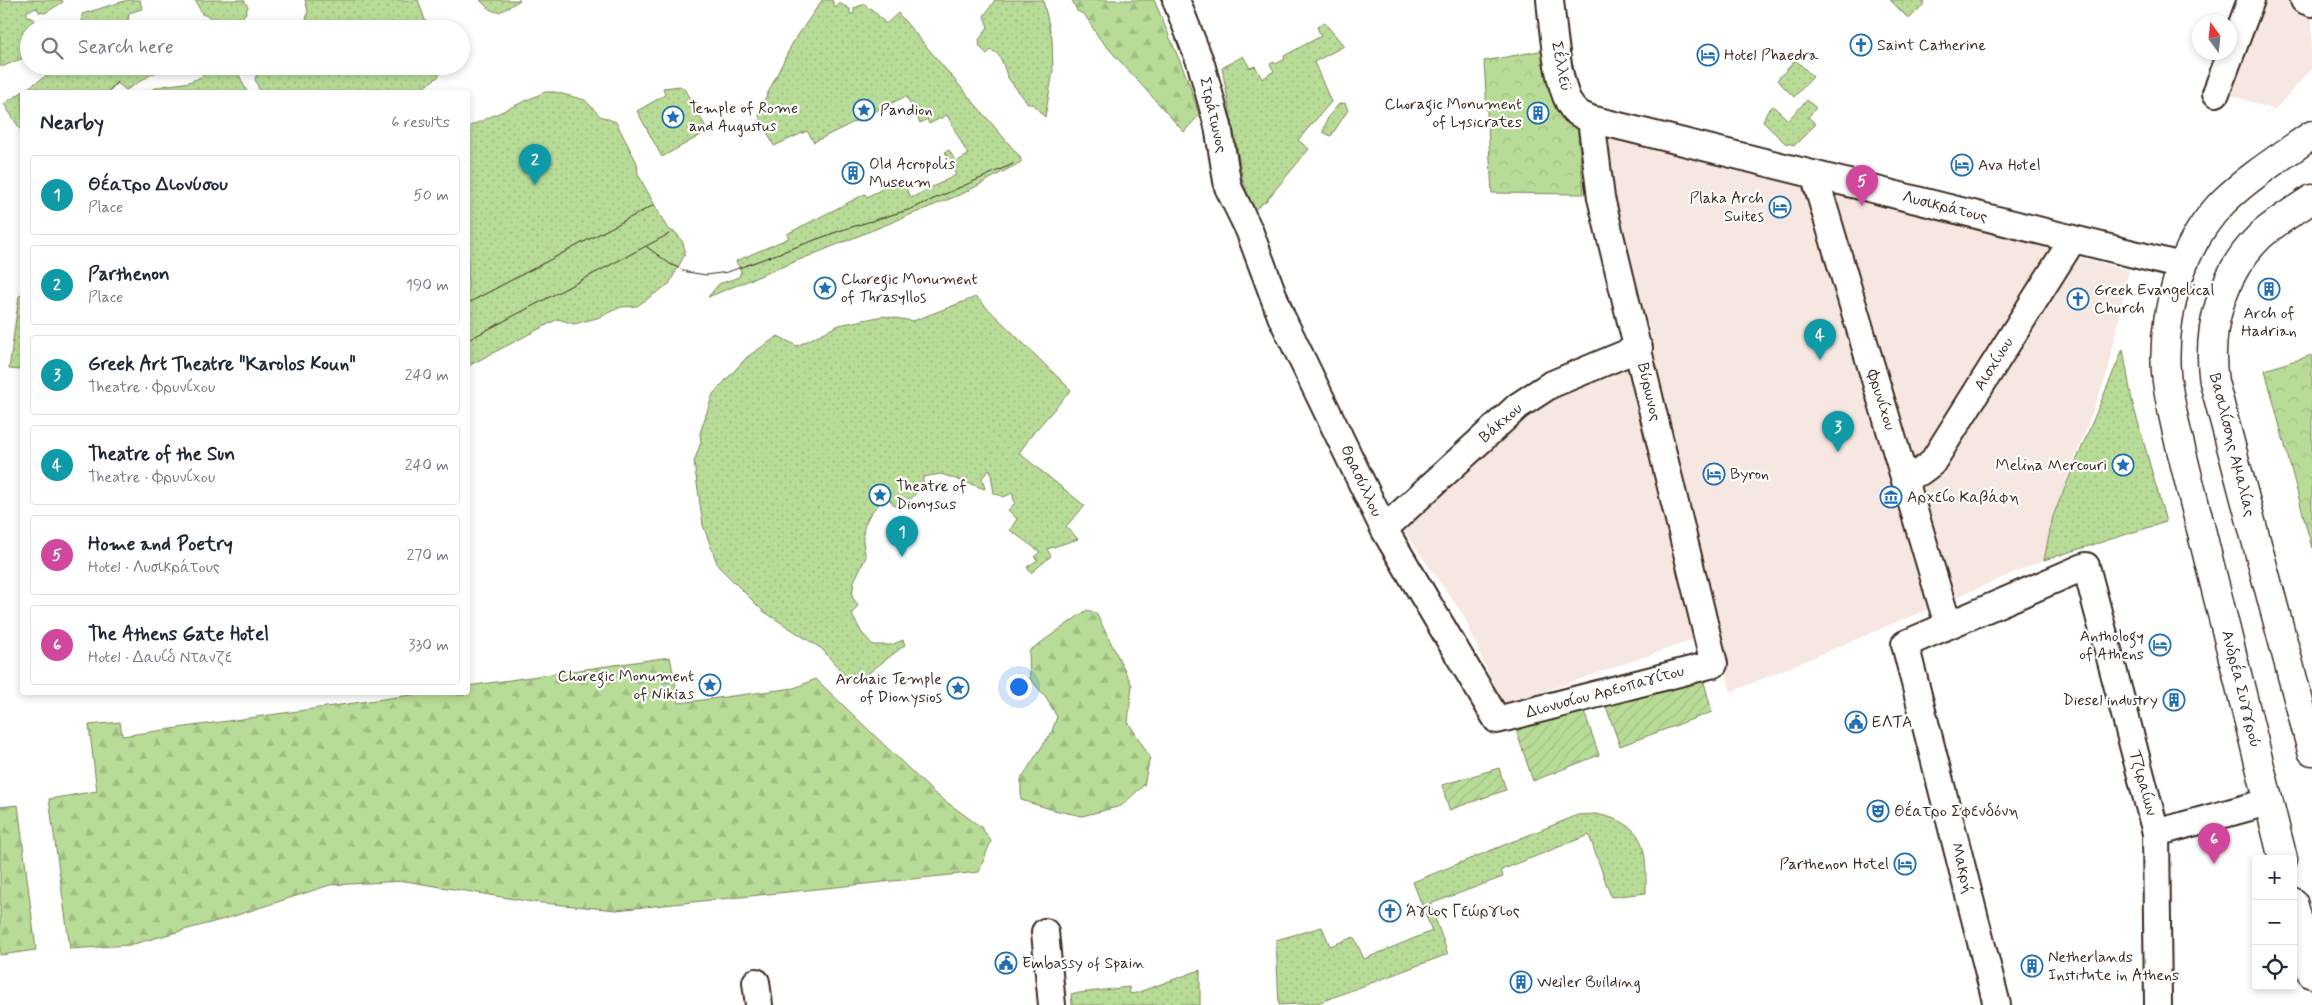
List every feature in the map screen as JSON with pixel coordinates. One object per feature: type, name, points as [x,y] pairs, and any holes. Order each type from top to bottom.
[{"type":"main road","points":[[2182,266],[2198,234],[2222,203],[2237,189],[2312,135]]},
{"type":"main road","name":"Βασιλίσσης Αμαλίας","points":[[2312,199],[2273,225],[2249,248],[2239,262],[2224,294],[2212,338],[2211,352],[2214,382],[2312,751]]},
{"type":"main road","name":"Ανδρέα Συγγρού","points":[[2182,266],[2168,325],[2166,373],[2177,433],[2282,855]]},
{"type":"main road","points":[[2297,917],[2312,974]]},
{"type":"street","name":"Στράτωνος","points":[[1176,0],[1206,82],[1218,126],[1228,188],[1249,230]]},
{"type":"street","name":"Σέλλεϋ","points":[[1550,0],[1560,76],[1566,96],[1574,109],[1591,119]]},
{"type":"street","points":[[2216,92],[2251,0]]},
{"type":"street","points":[[2304,0],[2312,3]]},
{"type":"street","name":"Λυσικράτους","points":[[1591,119],[2182,266]]},
{"type":"street","name":"Βύρωνος","points":[[1591,119],[1601,198],[1639,348],[1714,664]]},
{"type":"street","name":"Φρυνίχου","points":[[1814,174],[1948,625]]},
{"type":"street","name":"Θρασύλλου","points":[[1249,230],[1280,316],[1384,529],[1497,720]]},
{"type":"street","name":"Αισχίνου","points":[[1904,477],[1920,472],[1932,463],[2072,239]]},
{"type":"street","name":"Βάκχου","points":[[1384,529],[1518,406],[1550,385],[1639,348]]},
{"type":"street","name":"Τζιραίων","points":[[1948,625],[2086,566],[2156,833],[2158,1005]]},
{"type":"street","name":"Μακρή","points":[[1948,625],[1905,644],[1996,1005]]},
{"type":"street","name":"Διονυσίου Αρεοπαγίτου","points":[[1497,720],[1714,664]]},
{"type":"street","points":[[2156,833],[2268,802]]},
{"type":"street","points":[[1045,932],[1052,1005]]},
{"type":"shaded area","points":[[2264,0],[2312,0],[2312,69],[2274,110],[2231,95]]},
{"type":"shaded area","points":[[1597,134],[1703,158],[2129,270],[2108,371],[2053,516],[2044,560],[1731,692],[1716,632],[1502,706],[1464,616],[1399,524],[1552,388],[1655,348],[1611,202]]},
{"type":"green space","points":[[0,0],[62,0],[63,2],[45,13],[39,12],[37,8],[27,11],[27,16],[34,20],[20,20],[20,59],[0,66]]},
{"type":"green space","points":[[128,0],[140,0],[142,9],[129,13],[128,20],[82,20],[82,14]]},
{"type":"green space","points":[[195,0],[244,0],[248,7],[239,20],[216,20],[202,14]]},
{"type":"green space","points":[[305,0],[418,0],[425,20],[306,20],[308,11]]},
{"type":"green space","points":[[480,0],[520,0],[499,12],[495,12]]},
{"type":"green space","points":[[822,0],[832,0],[835,8],[839,3],[850,9],[850,14],[854,14],[854,8],[865,4],[886,24],[898,13],[1020,157],[1021,162],[964,193],[708,297],[719,284],[739,277],[741,271],[736,261],[789,238],[787,234],[865,194],[867,197],[901,179],[911,198],[956,175],[945,152],[949,150],[956,162],[968,155],[947,115],[929,124],[927,119],[920,123],[906,96],[814,142],[807,131],[774,146],[759,116],[761,107],[792,44]]},
{"type":"green space","points":[[995,0],[1043,0],[1052,38],[1053,71],[1045,117],[1032,104],[1028,104],[1013,85],[996,52],[991,50],[987,54],[980,47],[979,40],[988,27],[984,16]]},
{"type":"green space","points":[[1072,0],[1154,0],[1189,83],[1199,115],[1184,132],[1099,38],[1085,15],[1077,11]]},
{"type":"green space","points":[[1890,0],[1922,0],[1925,3],[1909,19]]},
{"type":"green space","points":[[1324,22],[1344,46],[1314,62],[1331,102],[1298,140],[1309,149],[1266,201],[1254,210],[1243,181],[1222,68],[1243,56],[1250,68],[1255,66],[1262,79],[1274,71],[1270,64],[1274,62],[1276,64],[1285,59],[1284,56],[1321,36],[1317,27]]},
{"type":"green space","points":[[1545,50],[1553,103],[1577,125],[1584,194],[1492,193],[1484,61]]},
{"type":"green space","points":[[1796,60],[1813,77],[1794,97],[1777,80]]},
{"type":"green space","points":[[48,75],[150,75],[126,90],[117,83],[110,90],[25,90]]},
{"type":"green space","points":[[203,75],[239,75],[246,90],[151,90],[196,79]]},
{"type":"green space","points":[[257,75],[439,75],[420,90],[259,90],[255,79]]},
{"type":"green space","points":[[680,86],[685,90],[708,131],[662,157],[637,111],[665,95],[663,88]]},
{"type":"green space","points":[[545,92],[555,92],[585,100],[600,116],[616,122],[637,163],[638,174],[667,228],[677,234],[683,243],[684,256],[669,284],[637,306],[621,307],[597,318],[574,324],[558,319],[470,365],[470,126]]},
{"type":"green space","points":[[20,93],[20,129],[4,104]]},
{"type":"green space","points":[[1807,100],[1816,108],[1808,117],[1816,124],[1795,145],[1785,143],[1763,122],[1767,112],[1773,106],[1788,120]]},
{"type":"green space","points":[[1345,103],[1348,110],[1331,136],[1323,132],[1328,117],[1339,104]]},
{"type":"green space","points":[[20,296],[20,370],[9,369]]},
{"type":"green space","points":[[976,297],[1071,390],[1034,432],[1019,453],[1085,506],[1066,526],[1078,539],[1047,549],[1051,556],[1031,573],[1027,567],[1038,560],[1034,557],[1040,552],[1010,530],[1017,519],[1008,510],[1015,503],[1012,493],[1004,497],[994,493],[990,469],[982,478],[985,489],[941,474],[923,477],[923,488],[898,509],[887,497],[869,516],[866,523],[863,538],[866,557],[854,581],[852,597],[858,605],[852,615],[862,633],[873,645],[891,645],[903,640],[905,645],[853,685],[822,649],[763,611],[718,566],[703,525],[694,462],[701,442],[700,433],[713,394],[747,357],[778,336],[797,346],[839,325],[883,316],[913,321]]},
{"type":"green space","points":[[2123,349],[2132,401],[2166,522],[2044,560],[2053,516]]},
{"type":"green space","points":[[2312,355],[2312,548],[2265,370]]},
{"type":"green space","points":[[1087,610],[1096,613],[1132,685],[1128,722],[1150,757],[1144,785],[1121,806],[1082,816],[1021,800],[1021,779],[1052,731],[1057,717],[1046,697],[1030,679],[1029,651]]},
{"type":"green space","points":[[670,657],[679,703],[794,688],[816,679],[934,793],[981,827],[991,841],[979,872],[616,910],[532,902],[405,881],[330,885],[228,918],[130,945],[70,949],[49,799],[97,791],[89,725],[120,722],[122,736],[411,695],[470,695],[470,686]]},
{"type":"green space","points":[[1702,675],[1712,712],[1620,746],[1604,701]]},
{"type":"green space","points":[[1583,708],[1599,755],[1533,781],[1515,727]]},
{"type":"green space","points":[[1499,768],[1506,790],[1449,810],[1442,785]]},
{"type":"green space","points":[[18,805],[36,950],[0,955],[0,807]]},
{"type":"green space","points":[[1596,814],[1613,818],[1626,824],[1635,832],[1644,851],[1646,893],[1611,897],[1589,835],[1501,870],[1503,877],[1430,904],[1448,954],[1318,1003],[1279,1005],[1276,940],[1322,927],[1330,946],[1354,937],[1364,959],[1432,931],[1413,882],[1578,815]]},
{"type":"green space","points":[[1200,970],[1200,1005],[1072,1005],[1071,994],[1129,987],[1130,994],[1136,993]]},
{"type":"tram line","points":[[110,90],[117,82]]},
{"type":"tram line","points":[[647,247],[670,264],[687,272],[706,275],[728,272],[842,230],[911,209],[1013,164]]},
{"type":"tram line","points":[[470,302],[654,205]]},
{"type":"tram line","points":[[470,339],[669,234]]},
{"type":"place","name":"Saint Catherine","points":[[1861,45]]},
{"type":"place","name":"Hotel Phaedra","points":[[1708,55]]},
{"type":"place","name":"Pandion","points":[[864,110]]},
{"type":"place","name":"Choragic Monument of Lysicrates","points":[[1538,113]]},
{"type":"place","name":"Temple of Rome and Augustus","points":[[673,117]]},
{"type":"place","name":"Ava Hotel","points":[[1962,165]]},
{"type":"place","name":"Old Acropolis Museum","points":[[853,173]]},
{"type":"place","name":"Parthenon","points":[[535,185]]},
{"type":"place","name":"Home and Poetry","points":[[1862,206]]},
{"type":"place","name":"Plaka Arch Suites","points":[[1780,207]]},
{"type":"place","name":"Choregic Monument of Thrasyllos","points":[[825,288]]},
{"type":"place","name":"Arch of Hadrian","points":[[2269,289]]},
{"type":"place","name":"Greek Evangelical Church","points":[[2078,299]]},
{"type":"place","name":"Theatre of the Sun","points":[[1820,360]]},
{"type":"place","name":"Greek Art Theatre \"Karolos Koun\"","points":[[1838,452]]},
{"type":"place","name":"Melina Mercouri","points":[[2123,465]]},
{"type":"place","name":"Byron","points":[[1714,474]]},
{"type":"place","name":"Theatre of Dionysus","points":[[880,495]]},
{"type":"place","name":"Αρχείο Καβάφη","points":[[1891,497]]},
{"type":"place","name":"Θέατρο Διονύσου","points":[[902,557]]},
{"type":"place","name":"Anthology of Athens","points":[[2160,645]]},
{"type":"place","name":"Choregic Monument of Nikias","points":[[710,685]]},
{"type":"place","name":"Archaic Temple of Dionysios","points":[[958,688]]},
{"type":"place","name":"Diesel industry","points":[[2174,700]]},
{"type":"place","name":"ΕΛΤΑ","points":[[1856,722]]},
{"type":"place","name":"Θέατρο Σφενδόνη","points":[[1878,811]]},
{"type":"place","name":"Parthenon Hotel","points":[[1905,864]]},
{"type":"place","name":"The Athens Gate Hotel","points":[[2214,864]]},
{"type":"place","name":"Άγιος Γεώργιος","points":[[1390,911]]},
{"type":"place","name":"Embassy of Spain","points":[[1006,963]]},
{"type":"place","name":"Netherlands Institute in Athens","points":[[2032,966]]},
{"type":"place","name":"Weiler Building","points":[[1521,982]]}]
